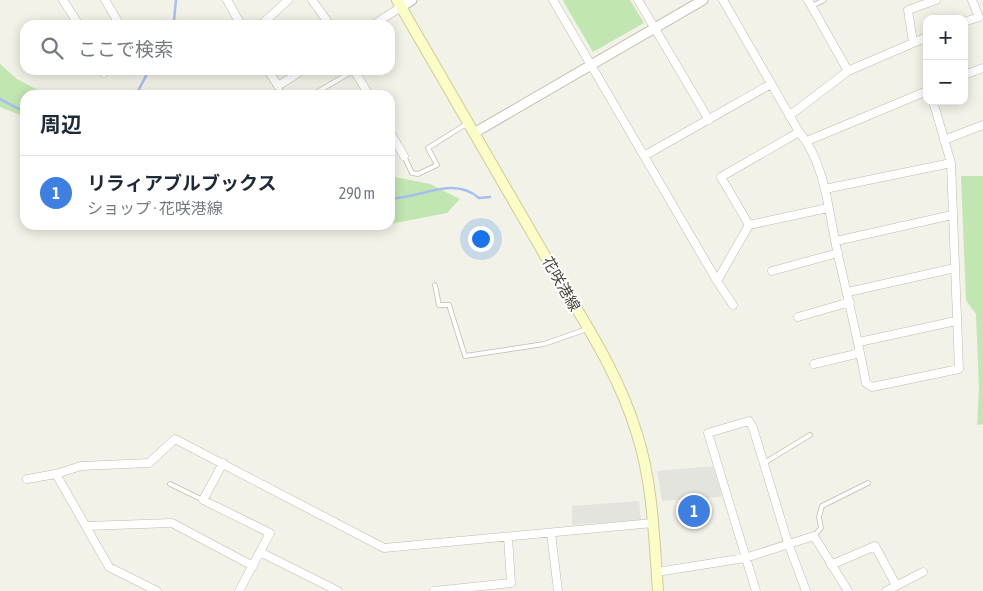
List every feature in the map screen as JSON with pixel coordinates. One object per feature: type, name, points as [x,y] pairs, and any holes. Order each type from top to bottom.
[{"type":"main road","name":"花咲港線","points":[[399,3],[588,329],[626,400],[638,435],[648,478],[658,591]]},
{"type":"street","points":[[63,0],[76,20]]},
{"type":"street","points":[[105,0],[117,20]]},
{"type":"street","points":[[228,0],[238,20]]},
{"type":"street","points":[[266,20],[288,0]]},
{"type":"street","points":[[312,0],[326,20]]},
{"type":"street","points":[[379,20],[399,3],[412,0]]},
{"type":"street","points":[[553,0],[717,281],[733,305]]},
{"type":"street","points":[[638,0],[708,120]]},
{"type":"street","points":[[474,133],[703,0]]},
{"type":"street","points":[[722,0],[789,116],[807,141],[825,189],[859,342],[866,383],[872,387],[958,368],[951,163],[933,105]]},
{"type":"street","points":[[913,42],[908,10],[936,0]]},
{"type":"street","points":[[968,21],[979,17],[972,0]]},
{"type":"street","points":[[810,3],[848,71]]},
{"type":"street","points":[[789,116],[848,71],[923,38]]},
{"type":"street","points":[[968,74],[983,68]]},
{"type":"street","points":[[271,75],[278,86],[295,75]]},
{"type":"street","points":[[357,75],[366,90]]},
{"type":"street","points":[[644,156],[771,84]]},
{"type":"street","points":[[807,141],[923,93]]},
{"type":"street","points":[[944,140],[983,125]]},
{"type":"street","points":[[749,226],[721,177],[799,132]]},
{"type":"street","points":[[395,141],[404,156]]},
{"type":"street","points":[[825,189],[951,163]]},
{"type":"street","points":[[717,281],[749,226],[828,208]]},
{"type":"street","points":[[836,241],[952,215]]},
{"type":"street","points":[[772,271],[838,253]]},
{"type":"street","points":[[848,292],[955,268]]},
{"type":"street","points":[[798,317],[850,302]]},
{"type":"street","points":[[859,342],[956,321]]},
{"type":"street","points":[[814,364],[860,353]]},
{"type":"street","points":[[756,591],[708,433],[748,421],[753,428],[788,543],[806,591]]},
{"type":"street","points":[[27,479],[56,474],[81,466],[149,462],[175,439],[384,548],[653,523]]},
{"type":"street","points":[[223,463],[203,500],[270,533],[240,591]]},
{"type":"street","points":[[56,474],[109,567],[157,591]]},
{"type":"street","points":[[86,526],[172,523],[253,566]]},
{"type":"street","points":[[551,533],[558,591]]},
{"type":"street","points":[[656,572],[745,558],[814,536],[848,591]]},
{"type":"street","points":[[434,591],[511,583],[508,537]]},
{"type":"street","points":[[831,565],[875,546],[896,586]]},
{"type":"street","points":[[260,552],[338,591]]},
{"type":"street","points":[[886,591],[923,572]]},
{"type":"lane","points":[[810,3],[824,0]]},
{"type":"lane","points":[[320,90],[346,75]]},
{"type":"lane","points":[[278,86],[280,90]]},
{"type":"lane","points":[[404,156],[412,173],[418,174],[436,165],[428,148],[468,123]]},
{"type":"lane","points":[[435,284],[439,305],[450,305],[465,356],[544,344],[588,329]]},
{"type":"lane","points":[[764,463],[810,435]]},
{"type":"lane","points":[[814,536],[821,528],[819,517],[822,506],[868,483]]},
{"type":"lane","points":[[170,484],[203,500]]},
{"type":"green space","points":[[564,0],[630,0],[644,23],[593,52]]},
{"type":"green space","points":[[0,64],[17,79],[38,90],[20,90],[20,115],[0,107]]},
{"type":"green space","points":[[961,176],[983,176],[983,424],[977,425],[979,390],[976,314],[966,300]]},
{"type":"green space","points":[[395,177],[430,184],[460,199],[447,213],[395,223]]},
{"type":"shaded area","points":[[713,466],[722,497],[662,501],[657,471]]},
{"type":"shaded area","points":[[639,501],[641,520],[572,525],[572,506]]},
{"type":"waterway","points":[[174,20],[176,0]]},
{"type":"waterway","points":[[139,90],[146,75]]},
{"type":"waterway","points":[[0,99],[20,109]]},
{"type":"waterway","points":[[395,198],[447,188],[463,190],[479,198],[490,197]]},
{"type":"place","name":"リラィアブルブックス","points":[[694,511]]}]
